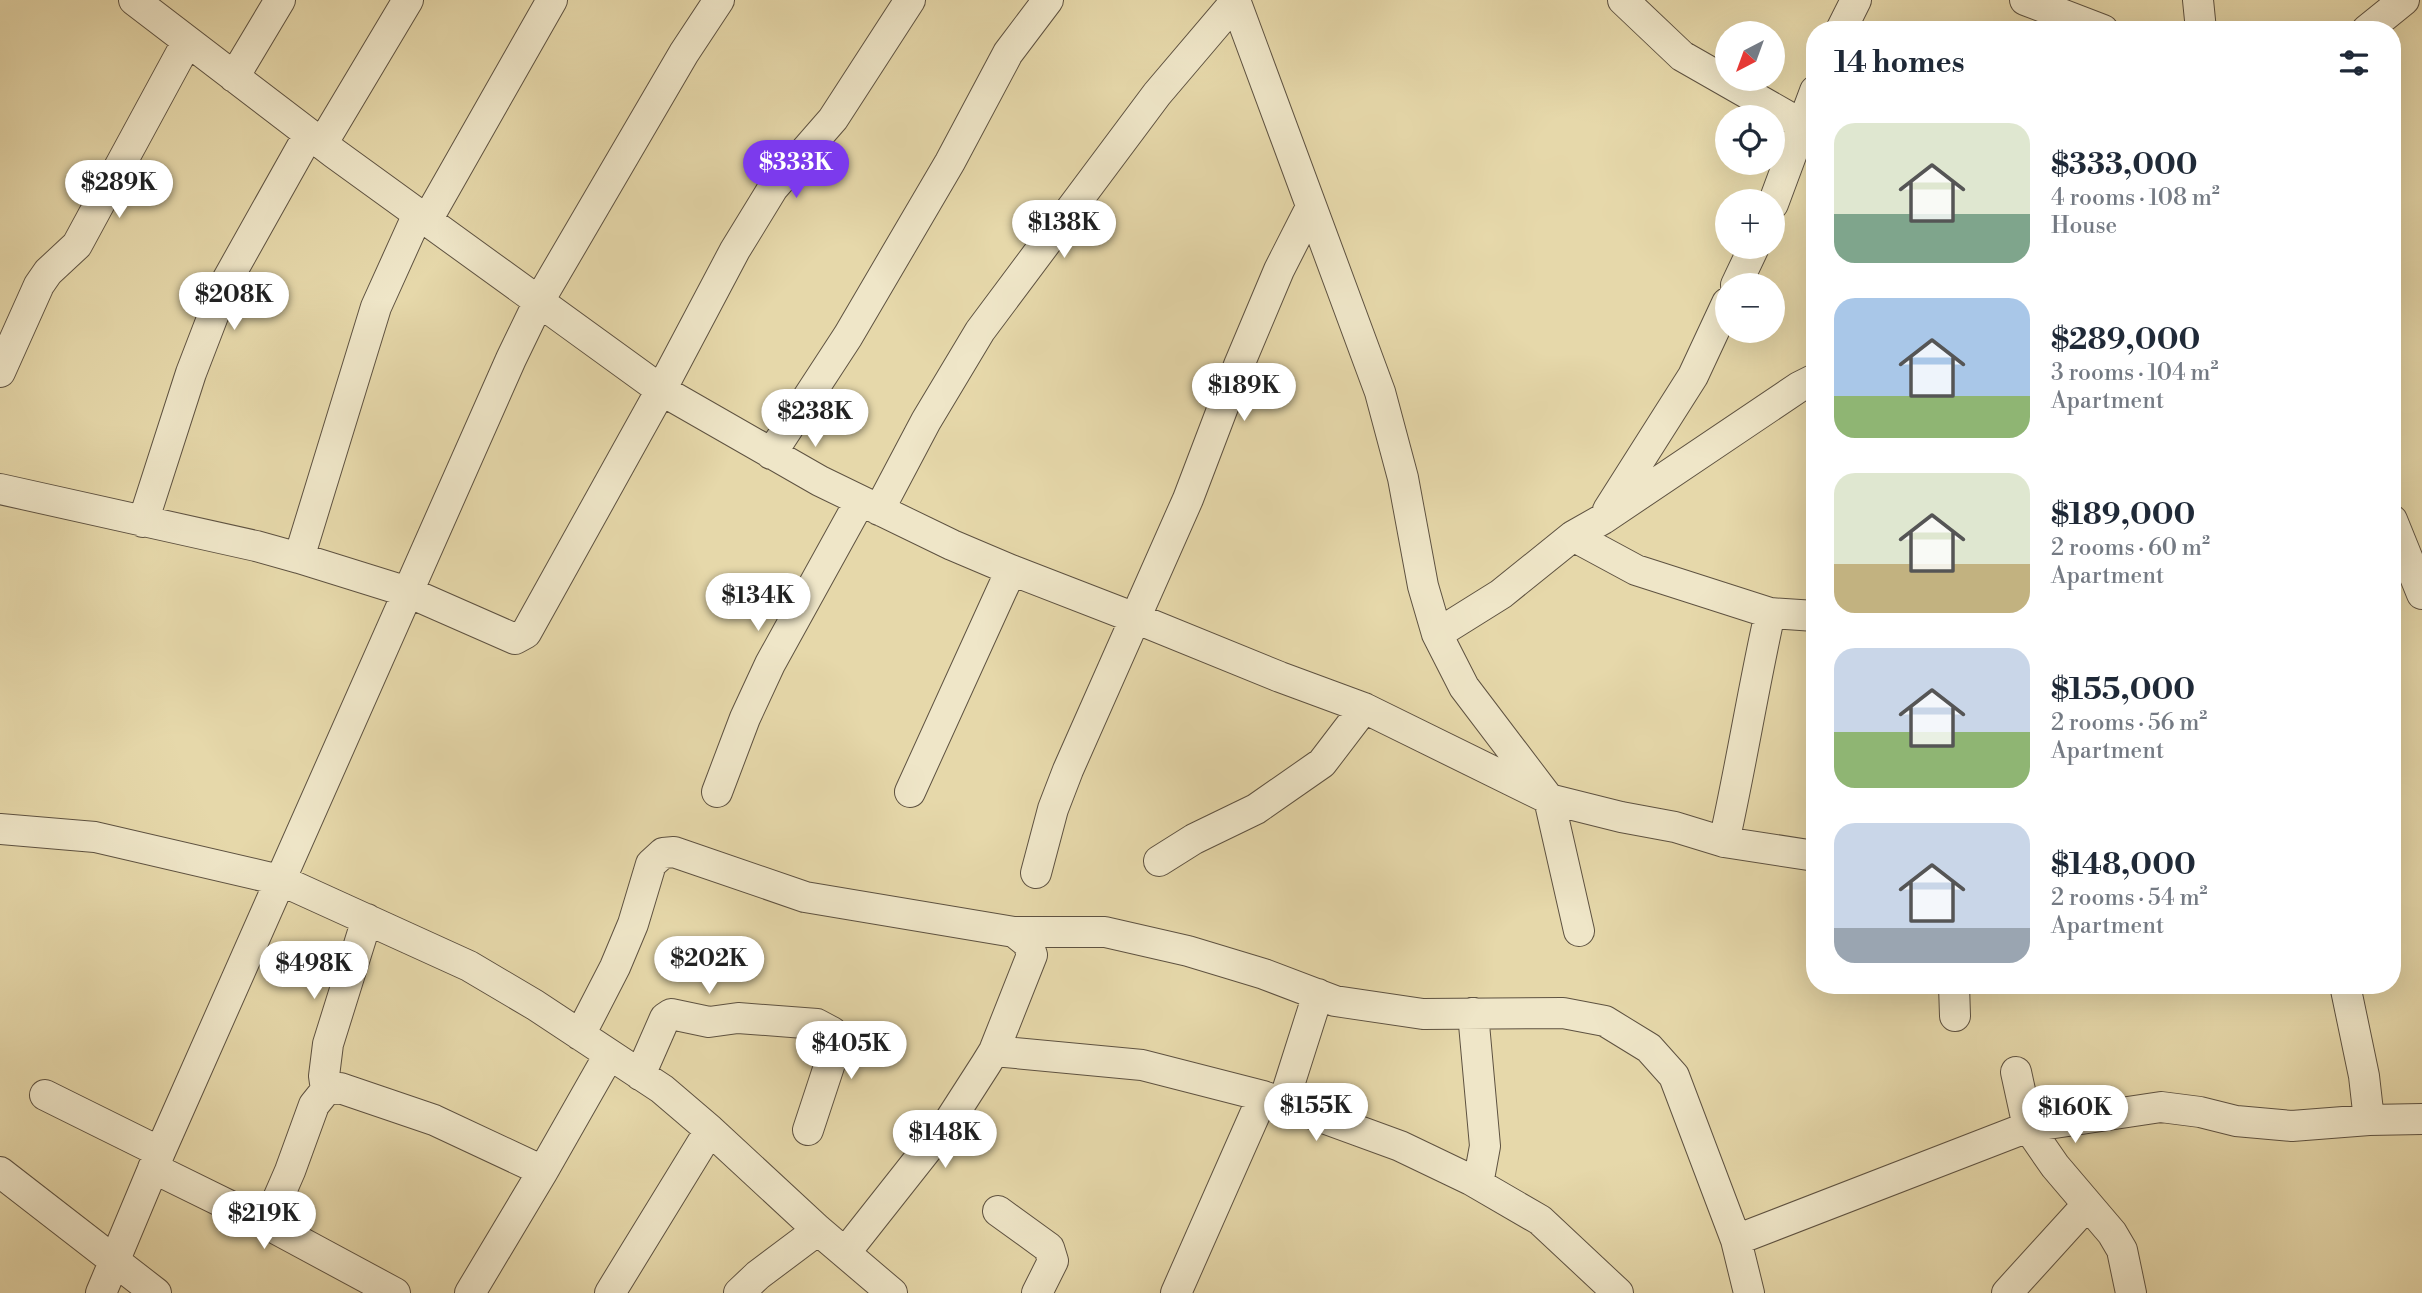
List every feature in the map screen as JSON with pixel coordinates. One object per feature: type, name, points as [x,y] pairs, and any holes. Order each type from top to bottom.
[{"type":"street","points":[[234,77],[280,0]]},
{"type":"street","points":[[143,522],[191,373],[226,282],[408,0]]},
{"type":"street","points":[[299,558],[376,307],[422,217],[552,0]]},
{"type":"street","points":[[101,1293],[280,880],[539,301],[684,53],[719,0]]},
{"type":"street","points":[[0,489],[256,546],[408,592],[515,639],[526,634],[735,250],[773,188],[833,119],[910,0]]},
{"type":"street","points":[[771,454],[848,335],[950,162],[1008,53],[1048,0]]},
{"type":"street","points":[[1623,0],[1682,56],[1806,126]]},
{"type":"street","points":[[1846,21],[1856,0]]},
{"type":"street","points":[[2025,0],[2080,21]]},
{"type":"street","points":[[2198,0],[2200,21]]},
{"type":"street","points":[[2378,21],[2404,0]]},
{"type":"street","points":[[717,792],[745,718],[770,664],[926,421],[980,331],[1157,94],[1235,1],[1381,392],[1403,478],[1423,586],[1437,634],[1464,687],[1549,799],[1579,931]]},
{"type":"street","points":[[150,5],[187,42],[661,390],[771,454],[870,505],[1011,570],[1364,708],[1549,799],[1675,827],[1724,842],[1806,855]]},
{"type":"street","points":[[0,372],[39,285],[48,272],[76,245],[187,42]]},
{"type":"street","points":[[1780,189],[1806,131]]},
{"type":"street","points":[[1036,873],[1052,809],[1188,499],[1279,270],[1311,207]]},
{"type":"street","points":[[1603,519],[1693,376],[1715,329]]},
{"type":"street","points":[[1437,634],[1502,594],[1573,536],[1603,519],[1806,384]]},
{"type":"street","points":[[1573,536],[1627,566],[1770,613],[1806,615]]},
{"type":"street","points":[[2401,542],[2422,594]]},
{"type":"street","points":[[910,792],[1011,570]]},
{"type":"street","points":[[1724,842],[1741,769],[1752,695],[1770,613]]},
{"type":"street","points":[[1159,861],[1194,839],[1256,809],[1322,764],[1364,708]]},
{"type":"street","points":[[0,829],[95,837],[280,880],[469,966],[662,1089],[892,1293]]},
{"type":"street","points":[[580,1035],[633,924],[651,864],[663,853],[674,852],[805,897],[1014,932],[1105,932],[1188,951],[1264,974],[1335,1001],[1423,1014],[1563,1013],[1605,1021],[1649,1048],[1674,1076],[1736,1240],[1749,1293]]},
{"type":"street","points":[[326,1090],[324,1076],[328,1044],[367,919]]},
{"type":"street","points":[[845,1253],[950,1120],[994,1051],[1032,955],[1028,943],[1014,932]]},
{"type":"street","points":[[1176,1293],[1273,1100],[1318,994]]},
{"type":"street","points":[[1954,994],[1955,1016]]},
{"type":"street","points":[[2346,994],[2364,1076],[2370,1120]]},
{"type":"street","points":[[1473,1013],[1485,1146],[1478,1184]]},
{"type":"street","points":[[640,1075],[664,1018],[671,1014],[709,1022],[738,1018],[817,1024],[831,1032],[836,1045],[808,1130]]},
{"type":"street","points":[[994,1051],[1142,1065],[1273,1100],[1399,1146],[1478,1184],[1540,1220],[1618,1293]]},
{"type":"street","points":[[470,1293],[609,1055]]},
{"type":"street","points":[[2016,1072],[2028,1127],[2055,1166],[2112,1233],[2122,1250],[2131,1293]]},
{"type":"street","points":[[267,1224],[314,1105],[326,1090],[341,1088],[434,1120],[543,1171]]},
{"type":"street","points":[[45,1095],[267,1224],[395,1293]]},
{"type":"street","points":[[1736,1240],[2028,1127],[2161,1107],[2200,1112],[2236,1121],[2292,1126],[2422,1119]]},
{"type":"street","points":[[610,1293],[710,1129]]},
{"type":"street","points":[[0,1172],[156,1293]]},
{"type":"street","points":[[2007,1293],[2087,1205]]},
{"type":"street","points":[[998,1211],[1049,1248],[1053,1261],[1037,1293]]},
{"type":"street","points":[[739,1293],[758,1275],[818,1230]]}]
